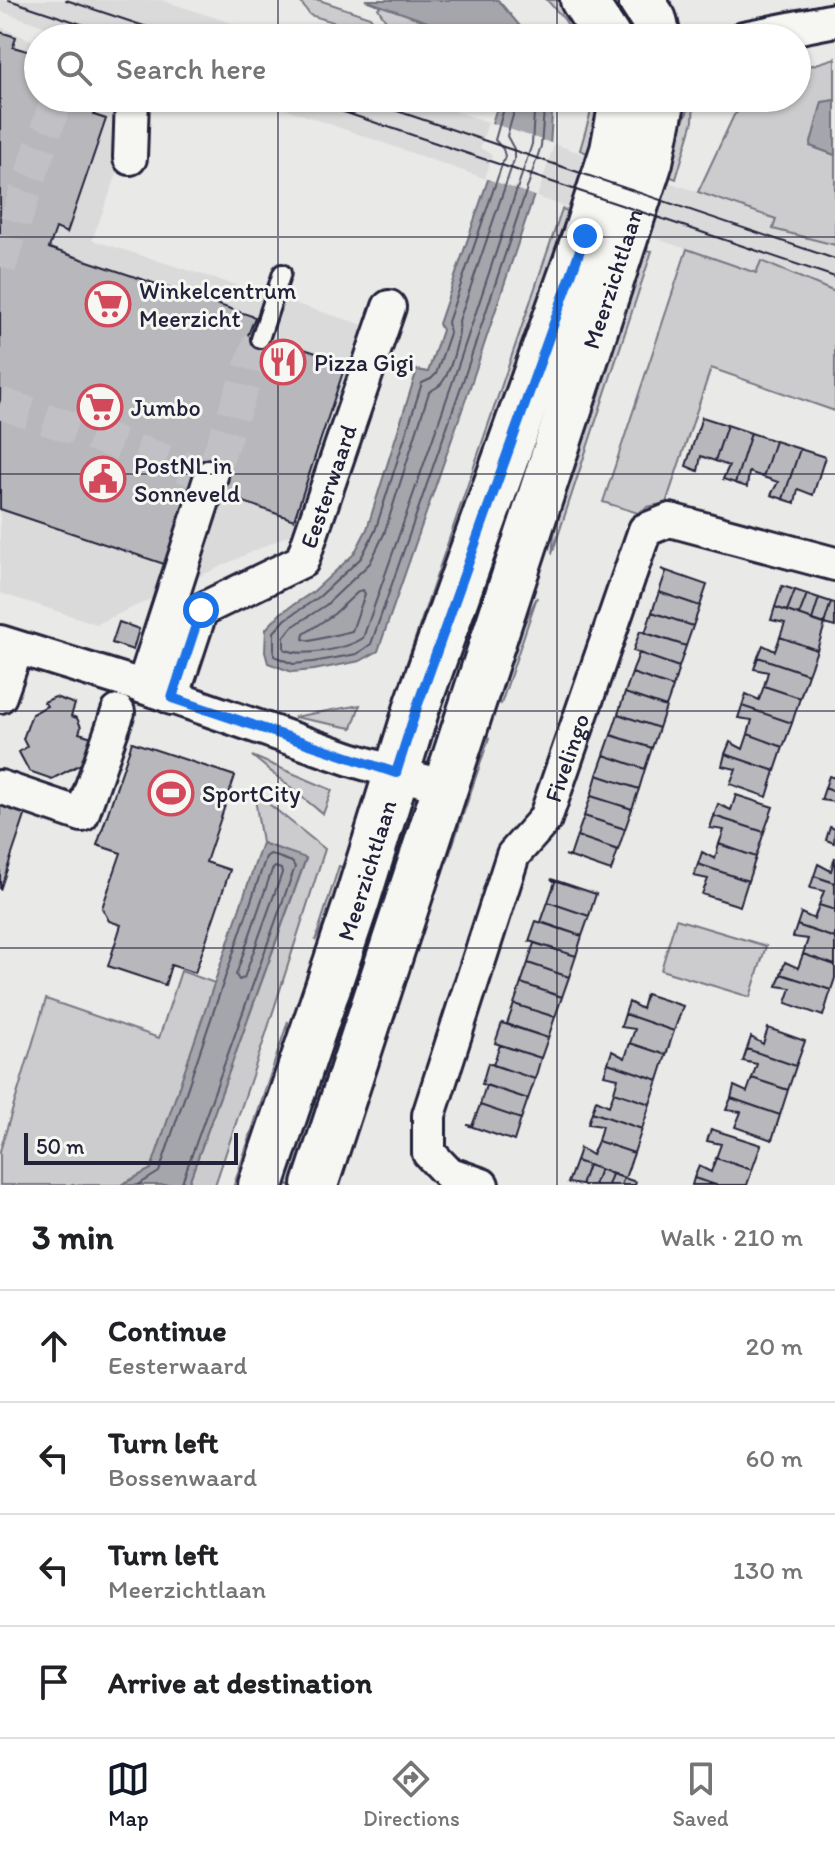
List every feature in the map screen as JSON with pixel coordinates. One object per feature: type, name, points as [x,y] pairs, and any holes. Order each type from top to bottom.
[{"type":"street","points":[[583,0],[599,24]]},
{"type":"street","points":[[641,0],[655,24]]},
{"type":"street","points":[[811,25],[835,20]]},
{"type":"street","points":[[130,158],[132,112]]},
{"type":"street","name":"Meerzichtlaan","points":[[261,1185],[356,904],[418,704],[594,207],[613,150],[620,112]]},
{"type":"street","name":"Meerzichtlaan","points":[[315,1185],[650,162],[660,112]]},
{"type":"street","name":"Eesterwaard","points":[[158,692],[201,610],[302,561],[389,307]]},
{"type":"street","points":[[158,692],[211,476]]},
{"type":"street","name":"Fivelingo","points":[[482,1185],[448,1173],[429,1153],[429,1115],[513,855],[545,819],[645,530],[670,520],[835,564]]},
{"type":"street","points":[[0,696],[8,645],[444,787]]},
{"type":"street","points":[[0,787],[82,815],[118,712]]},
{"type":"lane","points":[[260,339],[282,273]]},
{"type":"shaded area","points":[[0,0],[161,0],[235,24],[38,24],[0,11]]},
{"type":"shaded area","points":[[299,0],[319,0],[370,17],[375,24],[339,24],[310,15]]},
{"type":"shaded area","points":[[547,0],[565,0],[582,24],[567,24]]},
{"type":"shaded area","points":[[382,5],[425,19],[429,24],[390,24],[378,8]]},
{"type":"shaded area","name":"Winkelcentrum Meerzicht","points":[[0,27],[24,37],[24,112],[141,112],[92,240],[370,327],[299,530],[97,624],[0,593]]},
{"type":"shaded area","points":[[835,58],[835,100],[822,103],[811,146],[835,155],[835,245],[773,229],[776,219],[698,192],[738,112],[811,112],[811,66]]},
{"type":"shaded area","points":[[295,112],[458,112],[777,219],[773,229],[835,245],[835,292],[761,262],[757,274]]},
{"type":"shaded area","points":[[590,112],[603,112],[594,156],[580,150]]},
{"type":"shaded area","points":[[687,112],[693,112],[676,179],[664,174]]},
{"type":"shaded area","points":[[562,209],[573,213],[414,677],[404,671]]},
{"type":"shaded area","points":[[687,249],[756,273],[761,261],[835,292],[835,411],[711,368],[666,503],[647,507],[638,513],[603,502]]},
{"type":"shaded area","points":[[640,250],[652,251],[552,554],[561,475]]},
{"type":"shaded area","points":[[537,597],[501,704],[488,699]]},
{"type":"shaded area","points":[[360,705],[352,728],[294,717]]},
{"type":"shaded area","points":[[472,733],[489,738],[447,862],[438,858]]},
{"type":"shaded area","points":[[252,756],[332,790],[323,814]]},
{"type":"shaded area","points":[[254,792],[325,849],[215,1185],[188,1185],[306,859],[262,843]]},
{"type":"shaded area","points":[[339,866],[352,870],[315,941]]},
{"type":"shaded area","points":[[377,876],[396,882],[296,1185],[274,1185]]},
{"type":"shaded area","points":[[676,919],[766,946],[750,997],[661,970]]},
{"type":"shaded area","points":[[181,971],[215,983],[151,1170],[121,1185],[0,1185],[0,1151],[46,999],[159,1038]]},
{"type":"shaded area","points":[[288,1021],[284,1084],[245,1185],[234,1185]]},
{"type":"water","points":[[365,0],[498,0],[518,24],[433,24]]},
{"type":"water","points":[[835,100],[835,155],[810,146],[822,102]]},
{"type":"water","points":[[496,112],[552,112],[550,147],[378,651],[360,661],[314,670],[292,672],[268,663],[266,629],[281,613],[314,591],[354,554],[367,529],[417,370],[428,372],[442,330],[439,324],[497,153],[484,148]]},
{"type":"water","points":[[262,843],[306,858],[188,1185],[121,1185],[151,1169]]},
{"type":"pier","points":[[488,122],[554,144],[537,197],[485,178],[492,155],[480,148]]},
{"type":"building","name":"Winkelcentrum Meerzicht","points":[[0,32],[16,37],[13,47],[24,50],[24,112],[95,112],[94,115],[106,119],[67,233],[56,228],[49,248],[255,317],[243,348],[281,360],[286,343],[346,363],[294,520],[197,485],[170,566],[0,509]]},
{"type":"building","points":[[702,417],[727,425],[715,461],[701,456],[698,471],[686,466]]},
{"type":"building","points":[[727,425],[751,433],[735,483],[723,479],[729,466],[715,461]]},
{"type":"building","points":[[751,433],[775,441],[763,477],[749,472],[747,487],[735,483]]},
{"type":"building","points":[[775,441],[800,449],[783,499],[771,495],[778,482],[763,477]]},
{"type":"building","points":[[800,449],[825,457],[813,495],[798,489],[795,503],[783,499]]},
{"type":"building","points":[[661,569],[707,585],[700,606],[659,592],[666,572]]},
{"type":"building","points":[[782,586],[795,590],[787,611],[775,607]]},
{"type":"building","points":[[795,590],[807,594],[799,615],[787,611]]},
{"type":"building","points":[[659,592],[700,606],[693,626],[652,612]]},
{"type":"building","points":[[807,594],[819,598],[812,620],[799,615]]},
{"type":"building","points":[[819,598],[831,602],[824,624],[812,620]]},
{"type":"building","points":[[831,602],[835,603],[835,627],[824,624]]},
{"type":"building","points":[[775,607],[825,624],[817,650],[780,637],[785,623],[771,620]]},
{"type":"building","points":[[652,612],[693,626],[686,646],[645,633]]},
{"type":"building","points":[[119,622],[139,629],[133,650],[112,643]]},
{"type":"building","points":[[640,631],[686,646],[679,667],[633,651]]},
{"type":"building","points":[[780,637],[817,650],[808,674],[758,657],[763,645],[775,651]]},
{"type":"building","points":[[639,653],[679,667],[673,687],[632,673]]},
{"type":"building","points":[[758,657],[808,674],[800,698],[764,686],[768,672],[754,669]]},
{"type":"building","points":[[632,673],[673,687],[666,707],[625,693]]},
{"type":"building","points":[[764,686],[800,698],[792,723],[742,706],[746,694],[759,700]]},
{"type":"building","points":[[625,693],[666,707],[659,728],[618,714]]},
{"type":"building","points":[[55,697],[75,704],[71,716],[77,718],[81,727],[79,733],[92,737],[83,763],[52,779],[29,771],[19,752],[27,747],[23,739],[32,714],[47,706],[44,702]]},
{"type":"building","points":[[742,706],[792,723],[783,747],[748,734],[752,720],[738,718]]},
{"type":"building","points":[[618,714],[659,728],[652,748],[611,735]]},
{"type":"building","points":[[748,734],[783,747],[775,771],[725,754],[730,742],[743,749]]},
{"type":"building","points":[[611,735],[652,748],[645,769],[604,755]]},
{"type":"building","points":[[132,742],[235,776],[206,862],[230,870],[195,973],[171,965],[165,985],[108,966],[121,925],[109,921],[102,908],[121,853],[97,845]]},
{"type":"building","points":[[725,754],[775,771],[767,797],[730,784],[736,769],[722,766]]},
{"type":"building","points":[[604,755],[645,769],[639,789],[597,775]]},
{"type":"building","points":[[597,775],[639,789],[632,809],[591,796]]},
{"type":"building","points":[[829,776],[835,778],[835,792],[825,788]]},
{"type":"building","points":[[825,788],[835,792],[835,802],[821,800]]},
{"type":"building","points":[[736,795],[773,807],[764,832],[714,816],[718,804],[731,810]]},
{"type":"building","points":[[591,796],[632,809],[625,829],[584,816]]},
{"type":"building","points":[[0,805],[26,813],[0,890]]},
{"type":"building","points":[[584,816],[625,829],[618,850],[577,836]]},
{"type":"building","points":[[714,816],[764,832],[756,857],[719,844],[724,830],[710,828]]},
{"type":"building","points":[[830,827],[835,829],[834,843],[826,840]]},
{"type":"building","points":[[577,836],[618,850],[611,871],[570,857]]},
{"type":"building","points":[[719,844],[756,857],[748,881],[698,864],[702,852],[715,859]]},
{"type":"building","points":[[835,857],[835,883],[814,876],[818,864],[831,871]]},
{"type":"building","points":[[698,864],[748,881],[740,906],[702,894],[708,879],[694,876]]},
{"type":"building","points":[[814,876],[835,883],[835,910],[819,905],[824,891],[810,888]]},
{"type":"building","points":[[551,879],[596,894],[589,916],[548,902],[555,882]]},
{"type":"building","points":[[548,902],[589,916],[582,936],[541,922]]},
{"type":"building","points":[[819,905],[835,910],[835,938],[797,925],[801,913],[814,919]]},
{"type":"building","points":[[536,921],[582,936],[576,956],[529,941]]},
{"type":"building","points":[[797,925],[835,938],[835,965],[803,954],[808,939],[793,937]]},
{"type":"building","points":[[534,943],[576,956],[569,977],[528,963]]},
{"type":"building","points":[[803,954],[835,965],[831,990],[781,974],[785,962],[798,968]]},
{"type":"building","points":[[528,963],[569,977],[562,997],[521,983]]},
{"type":"building","points":[[781,974],[831,990],[823,1016],[786,1003],[791,988],[777,986]]},
{"type":"building","points":[[521,983],[562,997],[555,1017],[514,1004]]},
{"type":"building","points":[[646,994],[683,1006],[674,1031],[625,1014],[629,1002],[642,1009]]},
{"type":"building","points":[[514,1004],[555,1017],[548,1038],[507,1024]]},
{"type":"building","points":[[625,1014],[674,1031],[666,1055],[630,1043],[635,1029],[621,1027]]},
{"type":"building","points":[[502,1023],[548,1038],[541,1058],[495,1043]]},
{"type":"building","points":[[768,1028],[805,1041],[796,1066],[747,1049],[751,1037],[763,1044]]},
{"type":"building","points":[[630,1043],[666,1055],[658,1080],[608,1063],[612,1051],[625,1058]]},
{"type":"building","points":[[500,1045],[541,1058],[535,1079],[493,1065]]},
{"type":"building","points":[[747,1049],[796,1066],[788,1090],[752,1078],[757,1064],[743,1061]]},
{"type":"building","points":[[488,1063],[535,1079],[528,1099],[482,1084]]},
{"type":"building","points":[[608,1063],[658,1080],[650,1104],[614,1092],[618,1078],[604,1075]]},
{"type":"building","points":[[752,1078],[788,1090],[780,1115],[731,1098],[734,1086],[747,1092]]},
{"type":"building","points":[[486,1085],[528,1099],[521,1119],[480,1105]]},
{"type":"building","points":[[614,1092],[650,1104],[642,1129],[592,1112],[596,1100],[609,1106]]},
{"type":"building","points":[[731,1098],[780,1115],[772,1140],[735,1127],[741,1112],[726,1110]]},
{"type":"building","points":[[480,1105],[521,1119],[514,1141],[467,1125],[472,1126]]},
{"type":"building","points":[[592,1112],[642,1129],[634,1153],[598,1141],[602,1126],[588,1124]]},
{"type":"building","points":[[711,1129],[761,1145],[752,1170],[716,1158],[721,1144],[707,1141]]},
{"type":"building","points":[[598,1141],[634,1153],[625,1178],[576,1161],[580,1148],[592,1155]]},
{"type":"building","points":[[716,1158],[752,1170],[747,1185],[716,1185],[694,1178],[699,1166],[711,1172]]},
{"type":"building","points":[[576,1161],[588,1165],[581,1185],[568,1183]]},
{"type":"building","points":[[588,1165],[600,1169],[594,1185],[581,1185]]},
{"type":"building","points":[[600,1169],[612,1174],[608,1185],[594,1185]]},
{"type":"building","points":[[612,1174],[624,1178],[621,1185],[608,1185]]},
{"type":"building","points":[[624,1178],[636,1182],[635,1185],[621,1185]]},
{"type":"building","points":[[694,1178],[716,1185],[692,1185]]},
{"type":"tunnel","points":[[0,267],[52,112]]},
{"type":"tunnel","points":[[0,403],[211,476],[260,339]]},
{"type":"tram line","points":[[9,0],[81,24]]},
{"type":"tram line","points":[[66,0],[138,24]]},
{"type":"tram line","points":[[344,112],[835,277]]},
{"type":"tram line","points":[[400,112],[835,259]]},
{"type":"place","name":"Winkelcentrum Meerzicht","points":[[108,304]]},
{"type":"place","name":"Pizza Gigi","points":[[283,362]]},
{"type":"place","name":"Jumbo","points":[[100,407]]},
{"type":"place","name":"PostNL in Sonneveld","points":[[103,479]]},
{"type":"place","name":"SportCity","points":[[171,793]]},
{"type":"route","points":[[201,610],[172,698],[396,773],[585,236]]}]
